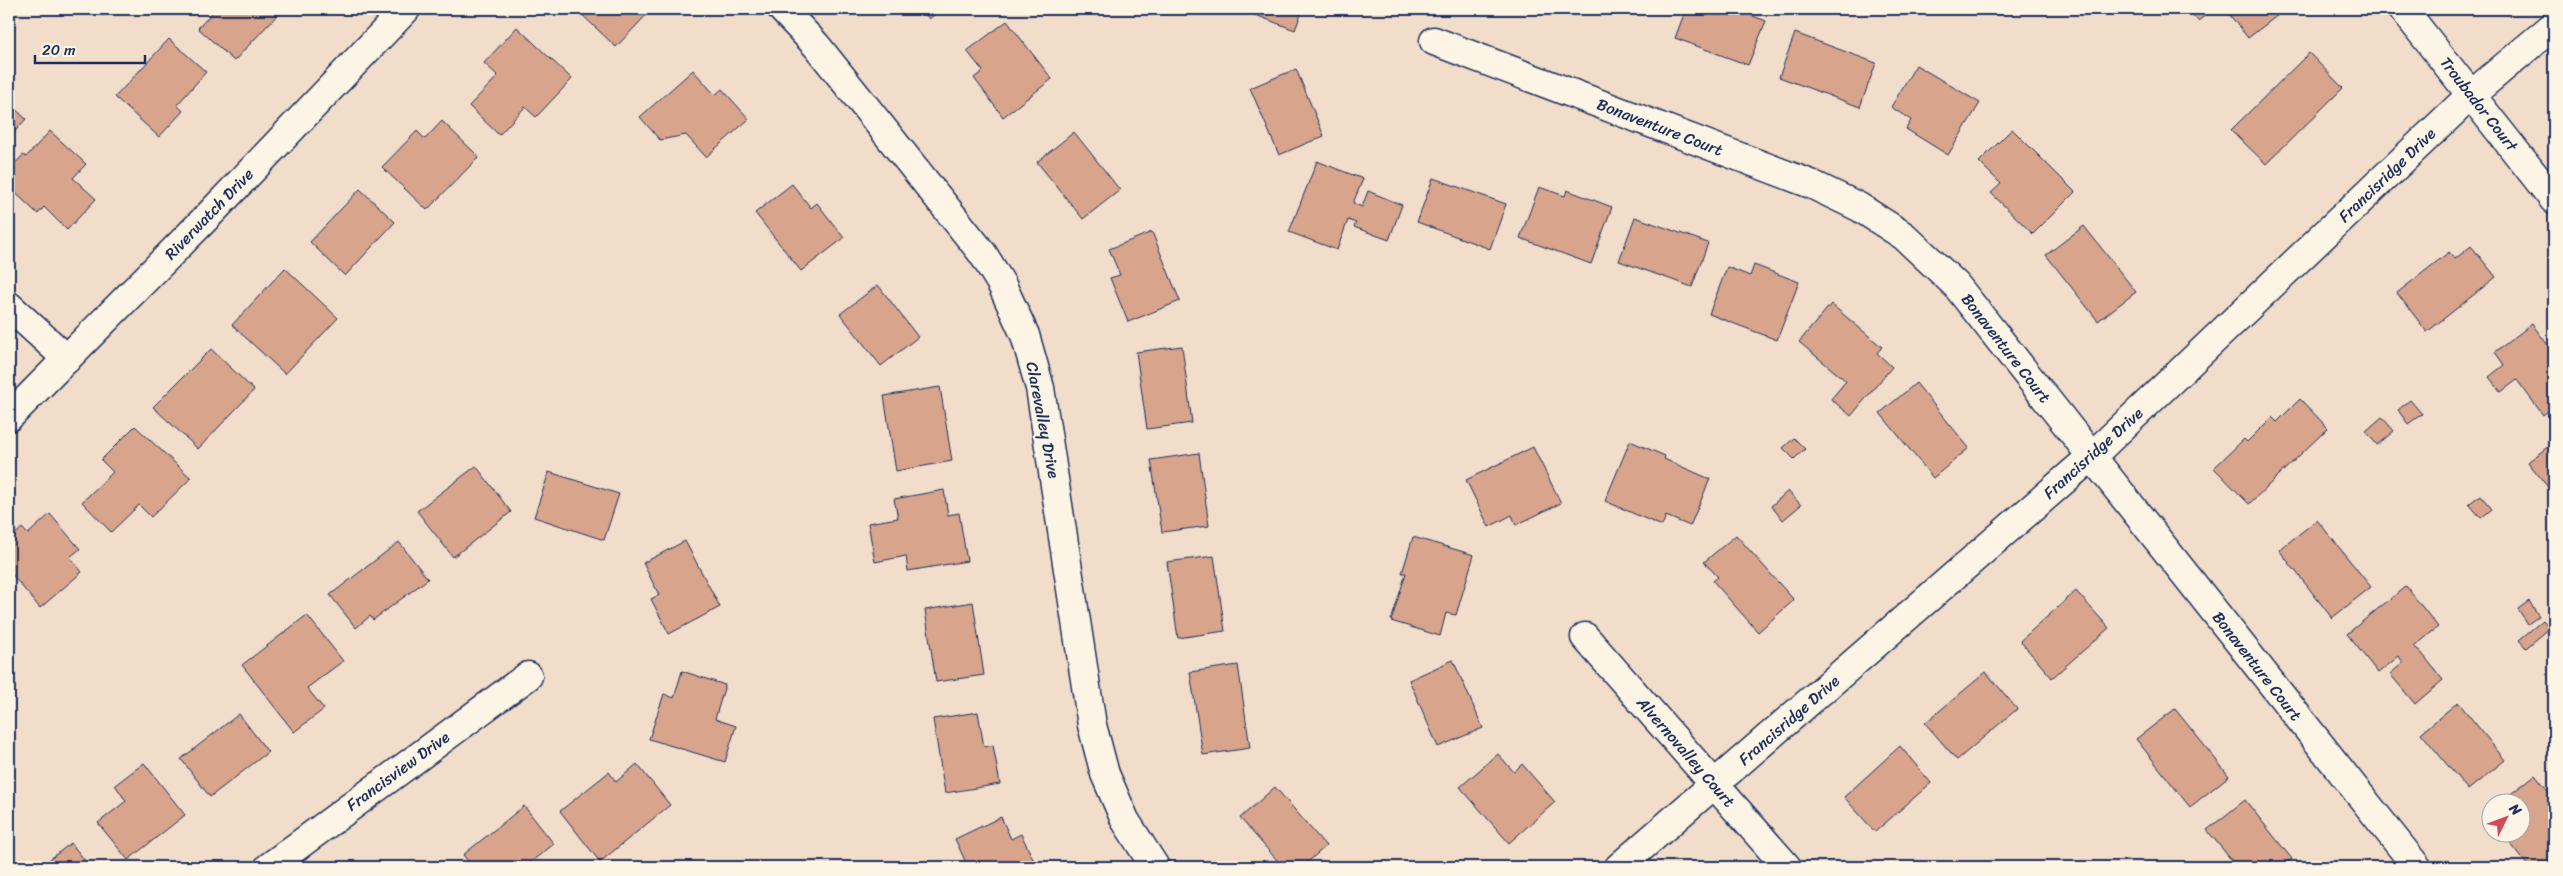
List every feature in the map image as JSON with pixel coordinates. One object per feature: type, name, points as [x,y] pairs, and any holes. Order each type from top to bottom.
[{"type":"street","name":"Riverwatch Drive","points":[[9,417],[406,9]]},
{"type":"street","name":"Clarevalley Drive","points":[[782,9],[816,45],[983,254],[1002,285],[1025,335],[1040,388],[1092,725],[1105,774],[1125,820],[1155,867]]},
{"type":"street","name":"Troubador Court","points":[[2403,9],[2554,200]]},
{"type":"street","name":"Francisridge Drive","points":[[1620,867],[2092,456],[2472,94],[2554,25]]},
{"type":"street","name":"Bonaventure Court","points":[[1434,41],[1812,184],[1859,207],[1904,236],[1956,285],[2417,867]]},
{"type":"street","points":[[9,306],[67,359]]},
{"type":"street","name":"Alvernovalley Court","points":[[1585,638],[1787,867]]},
{"type":"street","name":"Francisview Drive","points":[[269,867],[528,676]]},
{"type":"building","points":[[216,9],[283,9],[234,61],[198,28]]},
{"type":"building","points":[[576,9],[647,9],[650,11],[616,47]]},
{"type":"building","points":[[921,9],[942,9],[929,19]]},
{"type":"building","points":[[1252,9],[1303,9],[1295,30],[1250,13]]},
{"type":"building","points":[[1686,9],[1735,9],[1766,21],[1748,65],[1675,38]]},
{"type":"building","points":[[2188,9],[2214,9],[2198,21]]},
{"type":"building","points":[[2225,9],[2273,9],[2278,15],[2248,38]]},
{"type":"building","points":[[1007,21],[1052,79],[1003,117],[974,78],[983,71],[967,51]]},
{"type":"building","points":[[517,27],[572,79],[536,117],[525,107],[499,135],[469,106],[498,76],[484,63]]},
{"type":"building","points":[[1795,33],[1876,63],[1860,107],[1779,77]]},
{"type":"building","points":[[169,39],[206,72],[177,105],[183,111],[159,137],[115,97]]},
{"type":"building","points":[[2309,53],[2343,88],[2266,164],[2231,130]]},
{"type":"building","points":[[1916,65],[1980,103],[1948,155],[1906,129],[1911,120],[1891,107]]},
{"type":"building","points":[[1296,69],[1324,136],[1279,155],[1250,88]]},
{"type":"building","points":[[693,70],[715,95],[722,89],[749,119],[706,157],[686,135],[660,140],[640,117]]},
{"type":"building","points":[[9,103],[26,119],[9,138]]},
{"type":"building","points":[[442,121],[479,157],[427,210],[382,167],[417,131],[425,139]]},
{"type":"building","points":[[2012,129],[2075,192],[2033,234],[1991,193],[2001,184],[1979,162]]},
{"type":"building","points":[[50,131],[86,164],[73,178],[96,199],[67,230],[44,207],[38,214],[9,187],[9,170],[23,155],[26,157]]},
{"type":"building","points":[[1074,132],[1120,190],[1083,219],[1037,162]]},
{"type":"building","points":[[1317,161],[1363,179],[1353,203],[1362,207],[1368,191],[1402,205],[1389,240],[1354,227],[1356,223],[1348,220],[1337,250],[1289,232]]},
{"type":"building","points":[[1433,178],[1506,204],[1490,249],[1417,222]]},
{"type":"building","points":[[792,184],[811,208],[817,203],[844,238],[801,271],[755,213]]},
{"type":"building","points":[[1539,187],[1565,196],[1567,190],[1612,207],[1591,264],[1520,238]]},
{"type":"building","points":[[360,189],[395,222],[345,276],[310,242]]},
{"type":"building","points":[[1635,217],[1708,243],[1692,287],[1619,261]]},
{"type":"building","points":[[2084,226],[2136,292],[2098,321],[2046,255]]},
{"type":"building","points":[[1152,232],[1180,301],[1128,322],[1110,278],[1120,275],[1109,249]]},
{"type":"building","points":[[2471,246],[2496,277],[2427,332],[2397,293],[2449,252],[2455,259]]},
{"type":"building","points":[[1754,265],[1799,282],[1777,340],[1709,314],[1727,267],[1750,276]]},
{"type":"building","points":[[285,268],[338,318],[285,374],[232,325]]},
{"type":"building","points":[[878,285],[918,337],[881,366],[840,314]]},
{"type":"building","points":[[1831,304],[1882,347],[1877,353],[1892,367],[1851,416],[1831,399],[1846,381],[1799,342]]},
{"type":"building","points":[[2532,324],[2554,353],[2554,406],[2543,415],[2517,380],[2501,392],[2489,377],[2504,365],[2495,352]]},
{"type":"building","points":[[1182,346],[1192,423],[1147,429],[1136,352]]},
{"type":"building","points":[[211,349],[254,390],[198,449],[153,407]]},
{"type":"building","points":[[1916,383],[1969,448],[1933,478],[1880,413]]},
{"type":"building","points":[[940,387],[952,461],[896,471],[884,396]]},
{"type":"building","points":[[2300,399],[2328,428],[2249,504],[2214,468],[2244,439],[2247,442],[2272,417],[2277,422]]},
{"type":"building","points":[[2410,400],[2422,414],[2408,424],[2398,410]]},
{"type":"building","points":[[2382,417],[2394,431],[2377,445],[2366,431]]},
{"type":"building","points":[[135,426],[191,478],[151,517],[139,505],[111,532],[82,502],[113,472],[101,460]]},
{"type":"building","points":[[1794,438],[1805,449],[1794,459],[1783,448]]},
{"type":"building","points":[[1630,441],[1665,456],[1664,459],[1710,479],[1690,526],[1666,516],[1662,526],[1605,501]]},
{"type":"building","points":[[2554,442],[2554,495],[2528,462]]},
{"type":"building","points":[[1533,447],[1561,503],[1516,525],[1512,515],[1489,527],[1466,480]]},
{"type":"building","points":[[1199,453],[1209,526],[1162,532],[1151,460]]},
{"type":"building","points":[[476,466],[511,512],[453,557],[417,511]]},
{"type":"building","points":[[549,472],[619,494],[604,540],[534,517]]},
{"type":"building","points":[[944,490],[948,515],[959,513],[967,561],[908,571],[906,556],[875,562],[868,523],[898,518],[894,499]]},
{"type":"building","points":[[1788,491],[1801,505],[1783,520],[1771,506]]},
{"type":"building","points":[[2480,495],[2492,509],[2481,518],[2469,504]]},
{"type":"building","points":[[50,514],[80,549],[70,557],[82,572],[40,608],[9,571],[9,540],[22,528],[28,534]]},
{"type":"building","points":[[2317,520],[2371,587],[2332,618],[2279,550]]},
{"type":"building","points":[[1736,535],[1794,600],[1758,632],[1713,581],[1718,577],[1704,562]]},
{"type":"building","points":[[1413,537],[1474,555],[1456,615],[1446,613],[1440,636],[1391,621],[1406,573],[1402,573]]},
{"type":"building","points":[[685,541],[720,607],[669,634],[651,599],[659,595],[643,563]]},
{"type":"building","points":[[399,542],[428,579],[373,620],[370,616],[356,628],[330,595]]},
{"type":"building","points":[[1214,556],[1225,631],[1178,638],[1167,562]]},
{"type":"building","points":[[2406,586],[2438,627],[2414,647],[2420,651],[2443,680],[2415,704],[2390,674],[2403,663],[2399,656],[2378,673],[2347,634]]},
{"type":"building","points":[[2076,591],[2109,628],[2052,678],[2020,641]]},
{"type":"building","points":[[2529,601],[2539,616],[2528,624],[2518,609]]},
{"type":"building","points":[[973,602],[984,675],[936,682],[925,610]]},
{"type":"building","points":[[307,615],[343,661],[307,688],[324,709],[294,732],[242,665]]},
{"type":"building","points":[[2543,620],[2550,628],[2526,648],[2519,640]]},
{"type":"building","points":[[1453,660],[1483,728],[1438,747],[1409,680]]},
{"type":"building","points":[[1238,665],[1250,748],[1203,755],[1190,672]]},
{"type":"building","points":[[682,671],[725,685],[715,719],[736,726],[725,762],[649,739],[664,694],[674,698]]},
{"type":"building","points":[[1986,672],[2017,709],[1957,760],[1925,723]]},
{"type":"building","points":[[2458,702],[2505,760],[2468,790],[2421,733]]},
{"type":"building","points":[[2175,709],[2229,776],[2190,807],[2136,739]]},
{"type":"building","points":[[978,712],[984,747],[993,745],[1000,784],[945,793],[933,719]]},
{"type":"building","points":[[239,714],[268,752],[210,797],[181,759]]},
{"type":"building","points":[[1900,746],[1931,783],[1875,832],[1844,797]]},
{"type":"building","points":[[1498,754],[1514,772],[1522,764],[1555,802],[1509,843],[1460,787]]},
{"type":"building","points":[[144,763],[185,815],[128,860],[98,823],[126,801],[115,785]]},
{"type":"building","points":[[637,764],[670,805],[600,862],[560,811],[609,772],[616,782]]},
{"type":"building","points":[[2535,775],[2554,799],[2554,858],[2542,867],[2529,867],[2511,844],[2530,844],[2530,794],[2511,794]]},
{"type":"building","points":[[1275,787],[1326,846],[1302,867],[1283,867],[1240,818]]},
{"type":"building","points":[[2245,800],[2292,859],[2282,867],[2237,867],[2207,830]]},
{"type":"building","points":[[524,806],[554,844],[524,867],[473,867],[463,855]]},
{"type":"building","points":[[1001,817],[1011,839],[1021,834],[1037,867],[968,867],[955,839]]},
{"type":"building","points":[[71,843],[90,867],[40,867]]}]
